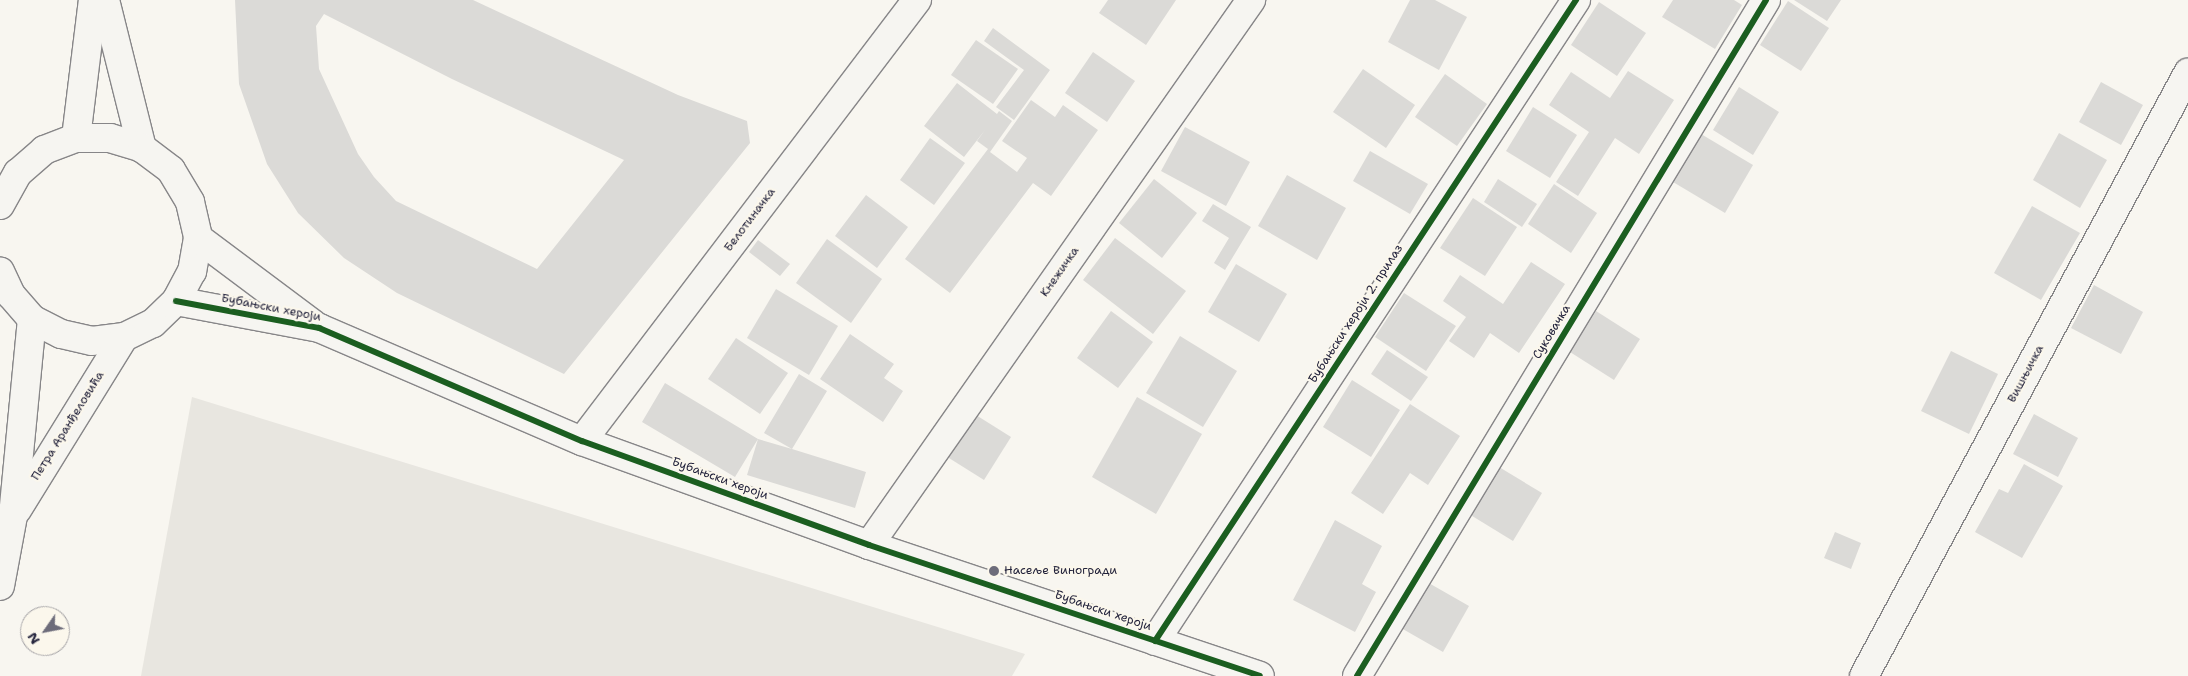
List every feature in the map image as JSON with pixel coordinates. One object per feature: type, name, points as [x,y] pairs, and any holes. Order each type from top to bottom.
[{"type":"street","points":[[76,138],[93,0]]},
{"type":"street","points":[[105,0],[142,148]]},
{"type":"street","name":"Белотиначка","points":[[582,441],[917,0]]},
{"type":"street","name":"Кнежичка","points":[[869,545],[1251,0]]},
{"type":"street","name":"Бубањски хероји 2. прилаз","points":[[1155,641],[1576,0]]},
{"type":"street","name":"Суковачка","points":[[1357,676],[1766,0]]},
{"type":"street","name":"Вишњичка","points":[[1864,676],[2188,72]]},
{"type":"street","points":[[0,205],[9,173],[44,150],[76,138],[110,138],[142,148],[171,170],[190,202],[198,238],[192,272],[176,301],[153,323],[124,337],[92,341],[61,334],[32,319],[11,295],[0,272]]},
{"type":"street","name":"Бубањски хероји","points":[[198,238],[319,328]]},
{"type":"street","name":"Бубањски хероји","points":[[176,301],[319,328],[582,441],[869,545],[1260,676]]},
{"type":"street","name":"Петра Аранђеловића","points":[[0,586],[13,516],[32,319]]},
{"type":"street","name":"Петра Аранђеловића","points":[[13,516],[124,337]]},
{"type":"shaded area","points":[[192,397],[1025,654],[1012,676],[141,676]]},
{"type":"building","points":[[235,0],[473,0],[678,95],[747,121],[750,143],[564,374],[397,293],[344,258],[298,213],[267,164],[239,84]],"holes":[[[324,14],[452,79],[624,160],[537,269],[396,201],[374,177],[358,154],[319,69],[316,26]]]},
{"type":"building","points":[[1108,0],[1176,0],[1146,45],[1099,13]]},
{"type":"building","points":[[1410,0],[1435,0],[1467,17],[1439,70],[1388,42]]},
{"type":"building","points":[[1673,0],[1734,0],[1742,5],[1715,49],[1662,17]]},
{"type":"building","points":[[1794,0],[1841,0],[1827,21]]},
{"type":"building","points":[[1788,1],[1829,28],[1801,71],[1760,45]]},
{"type":"building","points":[[1599,2],[1646,33],[1617,76],[1571,45]]},
{"type":"building","points":[[993,28],[1050,70],[1014,120],[996,107],[1024,70],[984,41]]},
{"type":"building","points":[[976,40],[1018,69],[993,104],[951,75]]},
{"type":"building","points":[[1093,52],[1135,81],[1107,122],[1065,93]]},
{"type":"building","points":[[1363,69],[1415,105],[1386,148],[1333,112]]},
{"type":"building","points":[[1628,71],[1674,100],[1639,154],[1615,138],[1578,196],[1556,182],[1589,132],[1549,105],[1571,72],[1610,98]]},
{"type":"building","points":[[1445,74],[1487,104],[1457,146],[1415,117]]},
{"type":"building","points":[[2101,82],[2143,105],[2121,145],[2079,122]]},
{"type":"building","points":[[957,83],[997,114],[999,111],[1012,121],[990,152],[1017,172],[1027,158],[1002,141],[1031,100],[1055,117],[1063,105],[1098,130],[1051,196],[1033,183],[950,293],[905,259],[988,149],[977,141],[985,130],[964,157],[924,126]]},
{"type":"building","points":[[1739,87],[1779,112],[1753,155],[1713,130]]},
{"type":"building","points":[[1533,107],[1577,135],[1550,178],[1506,151]]},
{"type":"building","points":[[1185,127],[1250,162],[1226,206],[1161,171]]},
{"type":"building","points":[[2059,133],[2107,160],[2080,208],[2033,180]]},
{"type":"building","points":[[1701,134],[1753,165],[1725,213],[1673,182]]},
{"type":"building","points":[[930,138],[965,163],[934,205],[900,180]]},
{"type":"building","points":[[1370,151],[1428,184],[1410,214],[1353,181]]},
{"type":"building","points":[[1287,175],[1346,208],[1317,260],[1258,226]]},
{"type":"building","points":[[1154,179],[1197,213],[1162,258],[1119,223]]},
{"type":"building","points":[[1498,179],[1537,204],[1522,227],[1484,202]]},
{"type":"building","points":[[1554,184],[1597,213],[1571,253],[1528,224]]},
{"type":"building","points":[[866,195],[908,227],[877,268],[835,236]]},
{"type":"building","points":[[1473,198],[1517,227],[1485,276],[1440,248]]},
{"type":"building","points":[[1213,204],[1251,227],[1225,270],[1214,263],[1229,238],[1202,221]]},
{"type":"building","points":[[2032,206],[2080,233],[2041,300],[1994,273]]},
{"type":"building","points":[[1115,238],[1186,291],[1153,334],[1083,280]]},
{"type":"building","points":[[827,239],[882,279],[851,323],[796,283]]},
{"type":"building","points":[[758,240],[790,264],[780,276],[749,252]]},
{"type":"building","points":[[1531,262],[1565,284],[1519,353],[1490,333],[1474,358],[1449,341],[1466,317],[1443,301],[1460,275],[1503,304]]},
{"type":"building","points":[[1236,264],[1287,294],[1259,342],[1208,312]]},
{"type":"building","points":[[2094,285],[2143,312],[2121,354],[2071,328]]},
{"type":"building","points":[[776,289],[838,326],[809,375],[747,338]]},
{"type":"building","points":[[1404,293],[1456,326],[1426,371],[1375,337]]},
{"type":"building","points":[[1111,311],[1153,342],[1118,388],[1077,358]]},
{"type":"building","points":[[1596,311],[1640,339],[1614,380],[1570,352]]},
{"type":"building","points":[[850,334],[894,364],[884,378],[903,391],[883,422],[820,379]]},
{"type":"building","points":[[1180,336],[1237,371],[1203,427],[1146,393]]},
{"type":"building","points":[[736,338],[788,373],[760,414],[708,379]]},
{"type":"building","points":[[1387,350],[1428,377],[1411,401],[1371,374]]},
{"type":"building","points":[[1951,351],[1998,374],[1969,434],[1921,411]]},
{"type":"building","points":[[799,374],[827,391],[792,449],[764,433]]},
{"type":"building","points":[[1352,380],[1400,410],[1371,457],[1323,427]]},
{"type":"building","points":[[665,383],[758,439],[735,477],[642,422]]},
{"type":"building","points":[[1137,397],[1202,434],[1156,514],[1092,477]]},
{"type":"building","points":[[1410,404],[1460,436],[1428,485],[1410,473],[1383,514],[1351,493]]},
{"type":"building","points":[[968,410],[1011,437],[984,480],[941,453]]},
{"type":"building","points":[[2034,414],[2078,438],[2058,477],[2013,454]]},
{"type":"building","points":[[758,439],[866,472],[855,508],[747,475]]},
{"type":"building","points":[[1494,464],[1542,493],[1513,541],[1464,511]]},
{"type":"building","points":[[2024,464],[2063,486],[2022,558],[1975,532],[1999,489],[2008,493]]},
{"type":"building","points":[[1335,520],[1382,546],[1362,584],[1376,592],[1355,632],[1293,600]]},
{"type":"building","points":[[1835,532],[1861,543],[1851,569],[1824,558]]},
{"type":"building","points":[[1427,582],[1469,606],[1443,652],[1401,628]]},
{"type":"cycle path","points":[[1155,641],[1576,0]]},
{"type":"cycle path","points":[[1357,676],[1766,0]]},
{"type":"cycle path","points":[[176,301],[319,328],[582,441],[869,545],[1260,676]]},
{"type":"place","name":"Насеље Виногради","points":[[994,571]]}]
